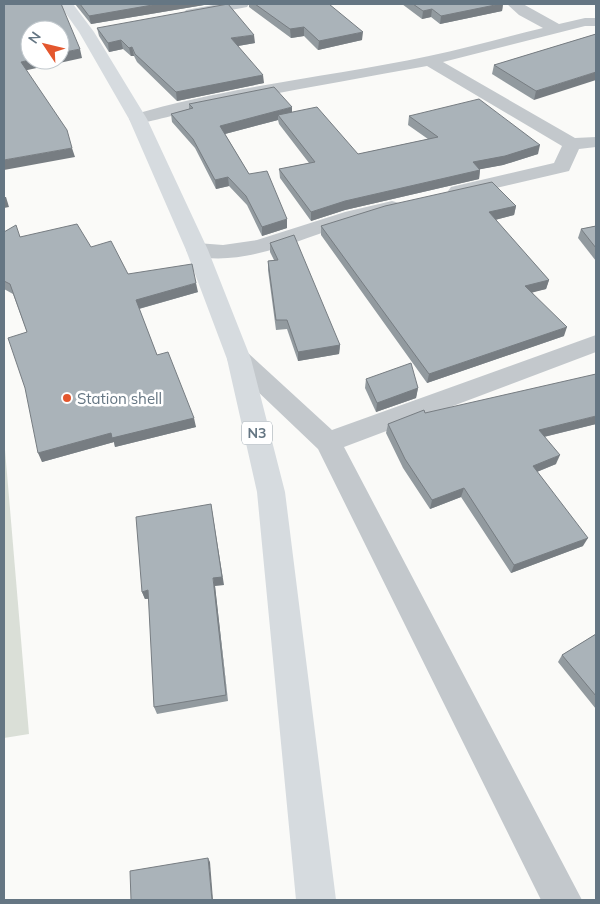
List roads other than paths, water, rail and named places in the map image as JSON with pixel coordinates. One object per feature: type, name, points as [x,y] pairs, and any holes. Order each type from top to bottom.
[{"type":"highway","name":"N3","points":[[66,4],[95,30],[138,119],[197,250],[239,360],[271,492],[316,900]]},
{"type":"street","points":[[178,16],[242,4]]},
{"type":"street","points":[[514,4],[524,12],[556,29]]},
{"type":"street","points":[[138,119],[168,110],[270,89],[429,61],[585,22],[596,22]]},
{"type":"street","points":[[429,61],[572,144],[596,142]]},
{"type":"street","points":[[438,196],[562,167],[572,144]]},
{"type":"street","points":[[197,250],[223,252],[260,246],[352,216],[409,203]]},
{"type":"street","points":[[328,442],[596,343]]},
{"type":"street","points":[[239,360],[328,442],[562,900]]},
{"type":"place","name":"Station shell","points":[[67,398]]}]
